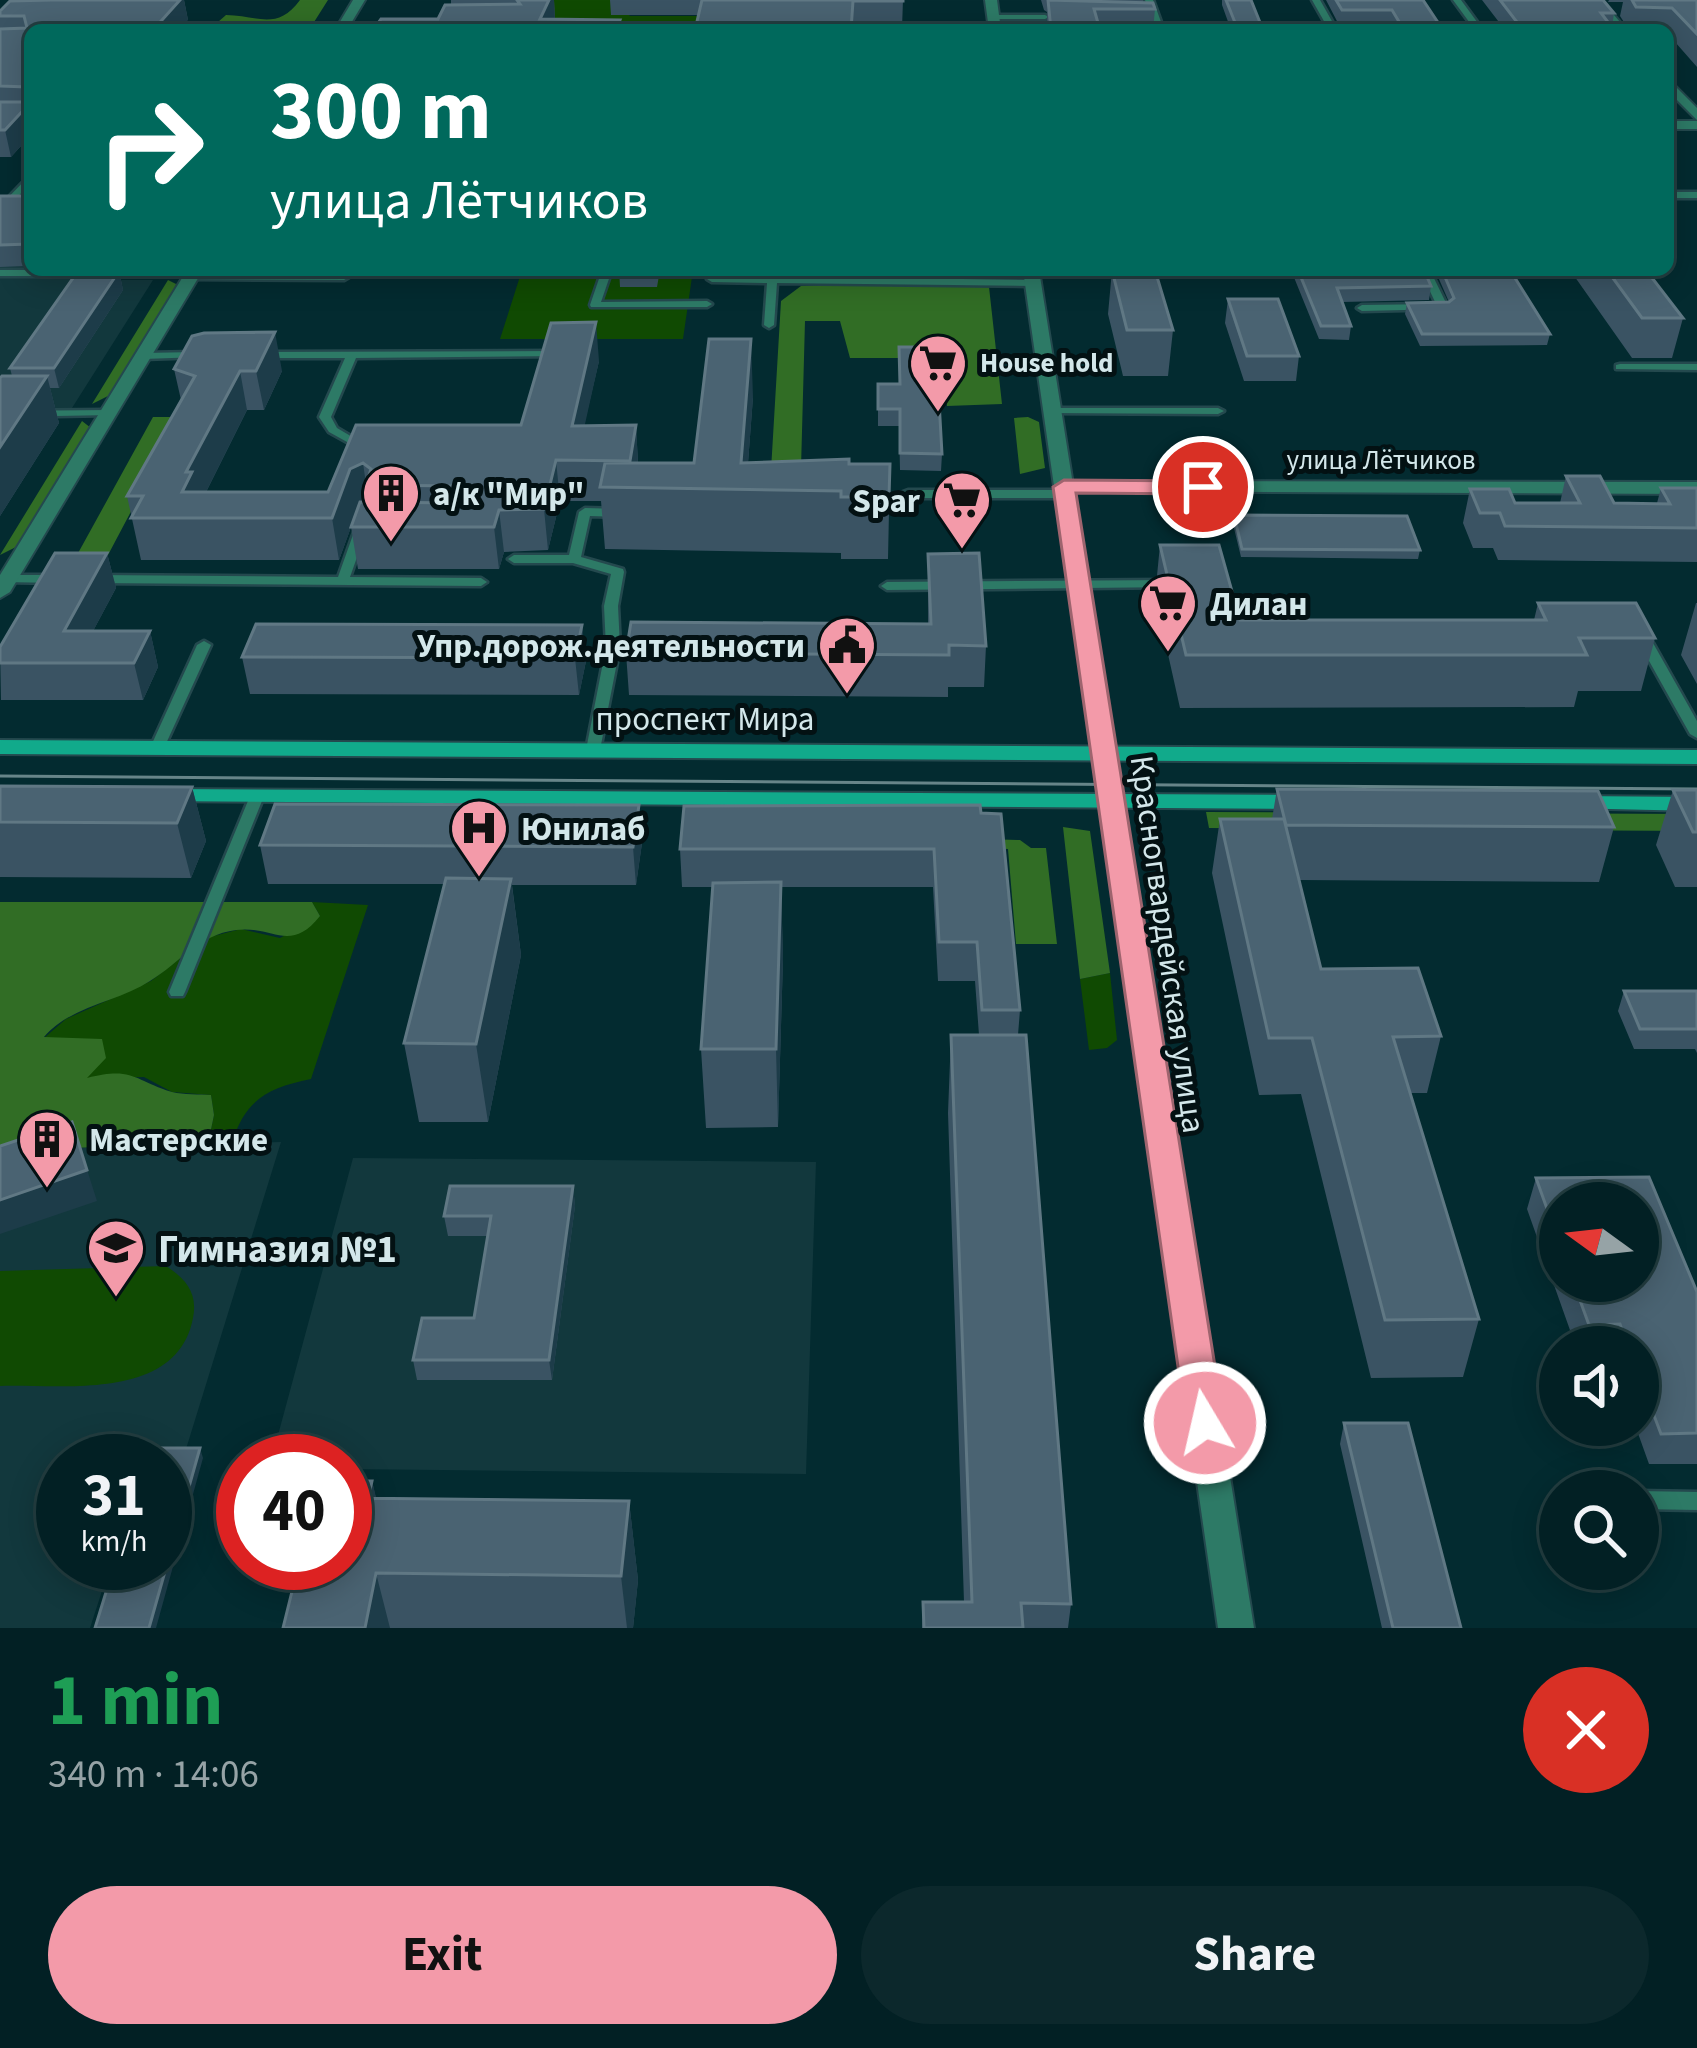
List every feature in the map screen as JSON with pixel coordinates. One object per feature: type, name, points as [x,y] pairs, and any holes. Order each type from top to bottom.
[{"type":"main road","name":"проспект Мира","points":[[0,747],[1697,757]]},
{"type":"main road","points":[[136,796],[1328,802]]},
{"type":"main road","points":[[1558,803],[1697,804]]},
{"type":"street","points":[[991,0],[994,24]]},
{"type":"street","points":[[1674,91],[1697,120]]},
{"type":"street","points":[[6,574],[191,276]]},
{"type":"street","name":"Красногвардейская улица","points":[[1032,277],[1236,1628]]},
{"type":"street","name":"улица Лётчиков","points":[[1065,490],[1697,488]]},
{"type":"lane","points":[[1149,0],[1158,24]]},
{"type":"lane","points":[[1598,4],[1623,9]]},
{"type":"lane","points":[[1129,11],[1153,11]]},
{"type":"lane","points":[[994,24],[1045,17]]},
{"type":"lane","points":[[1139,23],[1146,24]]},
{"type":"lane","points":[[0,212],[24,185]]},
{"type":"lane","points":[[306,276],[344,277]]},
{"type":"lane","points":[[605,276],[596,305],[707,304]]},
{"type":"lane","points":[[1362,308],[1443,307],[1428,276]]},
{"type":"lane","points":[[712,279],[1032,277]]},
{"type":"lane","points":[[769,325],[772,279]]},
{"type":"lane","points":[[253,355],[567,354]]},
{"type":"lane","points":[[143,356],[213,355]]},
{"type":"lane","points":[[352,355],[325,417],[333,430],[380,457]]},
{"type":"lane","points":[[1620,368],[1697,367]]},
{"type":"lane","points":[[1053,411],[1218,411]]},
{"type":"lane","points":[[0,414],[108,413]]},
{"type":"lane","points":[[855,512],[908,494],[1065,490]]},
{"type":"lane","points":[[343,580],[368,512]]},
{"type":"lane","points":[[574,560],[585,512],[631,512]]},
{"type":"lane","points":[[359,535],[380,535]]},
{"type":"lane","points":[[514,559],[574,560],[618,572],[610,606],[613,647],[593,750]]},
{"type":"lane","points":[[6,574],[482,582]]},
{"type":"lane","points":[[887,586],[1191,584]]},
{"type":"lane","points":[[1646,643],[1697,734]]},
{"type":"lane","points":[[158,748],[205,645]]},
{"type":"lane","points":[[177,992],[257,796]]},
{"type":"lane","points":[[1659,1500],[1697,1501]]},
{"type":"shaded area","points":[[0,252],[24,252],[24,276],[153,280],[72,408],[0,408]]},
{"type":"shaded area","name":"Гимназия №1","points":[[281,1142],[191,1434],[36,1434],[36,1590],[102,1590],[90,1628],[0,1628],[0,1150]]},
{"type":"shaded area","points":[[353,1158],[816,1162],[806,1474],[372,1469],[372,1434],[278,1434]]},
{"type":"green space","points":[[300,0],[328,0],[313,24],[216,24],[226,15],[266,20],[291,10]]},
{"type":"green space","points":[[534,0],[614,0],[630,16],[750,16],[788,24],[525,24]]},
{"type":"green space","points":[[520,276],[692,276],[683,339],[500,339]]},
{"type":"green space","points":[[168,280],[176,284],[175,289],[110,395],[92,404]]},
{"type":"green space","points":[[801,286],[989,287],[1002,404],[947,406],[942,358],[850,358],[840,321],[805,321],[800,505],[769,504],[781,301]]},
{"type":"green space","points":[[153,417],[181,417],[108,555],[77,555]]},
{"type":"green space","points":[[1014,418],[1039,422],[1045,468],[1020,474]]},
{"type":"green space","points":[[82,421],[91,428],[20,545],[0,555]]},
{"type":"green space","points":[[1206,812],[1697,814],[1697,831],[1209,828]]},
{"type":"green space","points":[[1063,827],[1090,831],[1110,973],[1080,979]]},
{"type":"green space","points":[[986,839],[1020,840],[1031,848],[1046,848],[1057,944],[1016,944],[1008,849],[987,848]]},
{"type":"green space","points":[[0,902],[312,902],[320,916],[290,936],[236,930],[211,937],[150,981],[67,1018],[44,1037],[102,1039],[106,1058],[87,1078],[125,1074],[172,1092],[211,1095],[214,1115],[208,1144],[0,1150]]},
{"type":"green space","points":[[312,902],[368,905],[311,1079],[260,1098],[244,1116],[232,1143],[208,1144],[214,1115],[211,1095],[172,1092],[144,1077],[84,1079],[102,1040],[44,1038],[66,1019],[151,981],[206,938],[241,929],[280,938],[320,916]]},
{"type":"green space","points":[[1110,973],[1117,1040],[1107,1048],[1089,1050],[1080,979]]},
{"type":"green space","points":[[166,1266],[189,1288],[194,1309],[183,1345],[165,1364],[114,1383],[0,1386],[0,1271]]},
{"type":"building","points":[[180,0],[158,24],[26,24],[24,16],[0,16],[10,1]]},
{"type":"building","points":[[517,0],[549,0],[540,19],[620,20],[618,24],[377,24],[381,19],[438,19],[445,5],[520,4]]},
{"type":"building","points":[[702,0],[903,0],[853,1],[851,24],[696,24]]},
{"type":"building","points":[[1048,0],[1153,3],[1155,9],[1094,9],[1098,24],[1050,24]]},
{"type":"building","points":[[1226,0],[1251,0],[1261,24],[1236,24]]},
{"type":"building","points":[[1336,0],[1423,0],[1439,24],[1400,24],[1392,10],[1342,10]]},
{"type":"building","points":[[1500,0],[1603,0],[1614,13],[1601,13],[1609,24],[1518,24]]},
{"type":"building","points":[[1632,0],[1697,0],[1697,34],[1672,8],[1636,7]]},
{"type":"building","points":[[24,28],[24,87],[0,86],[0,29]]},
{"type":"building","points":[[0,102],[24,102],[24,109],[5,130],[0,130]]},
{"type":"building","points":[[0,196],[24,196],[24,244],[0,245]]},
{"type":"building","points":[[74,276],[116,276],[54,368],[10,368]]},
{"type":"building","points":[[1114,276],[1157,276],[1173,330],[1127,330]]},
{"type":"building","points":[[1300,276],[1427,276],[1431,286],[1337,288],[1351,326],[1321,326]]},
{"type":"building","points":[[1445,276],[1514,276],[1550,334],[1422,334],[1407,303],[1454,298]]},
{"type":"building","points":[[1611,276],[1651,276],[1683,318],[1642,318]]},
{"type":"building","points":[[1228,299],[1278,299],[1299,356],[1247,356]]},
{"type":"building","points":[[596,322],[572,426],[636,425],[630,461],[556,460],[544,509],[499,510],[494,527],[351,527],[360,502],[460,503],[470,496],[460,486],[366,485],[371,469],[363,463],[350,469],[332,518],[131,518],[143,496],[127,496],[195,376],[174,369],[192,336],[275,332],[256,371],[240,371],[186,472],[192,472],[182,492],[328,492],[356,425],[521,425],[551,323]]},
{"type":"building","points":[[709,339],[751,339],[741,463],[849,459],[849,464],[890,464],[889,497],[841,497],[841,491],[600,487],[605,463],[694,463]]},
{"type":"building","points":[[899,347],[936,347],[942,454],[900,453],[900,409],[878,409],[878,384],[900,384]]},
{"type":"building","points":[[47,376],[0,447],[0,378]]},
{"type":"building","points":[[1566,476],[1600,476],[1614,503],[1670,504],[1661,488],[1697,488],[1697,528],[1505,526],[1500,513],[1480,513],[1470,489],[1509,489],[1515,503],[1580,503]]},
{"type":"building","points":[[1234,515],[1407,516],[1420,550],[1242,549]]},
{"type":"building","points":[[1160,545],[1219,545],[1240,620],[1546,620],[1538,603],[1636,603],[1655,638],[1579,638],[1587,655],[1186,655]]},
{"type":"building","points":[[55,553],[107,553],[64,631],[150,631],[134,663],[0,663],[0,647]]},
{"type":"building","points":[[979,553],[986,646],[949,645],[949,655],[626,653],[631,622],[931,624],[928,554]]},
{"type":"building","points":[[256,624],[582,625],[575,658],[242,657]]},
{"type":"building","points":[[0,786],[192,787],[177,823],[0,822]]},
{"type":"building","points":[[1277,789],[1598,791],[1614,827],[1286,825]]},
{"type":"building","points":[[1673,790],[1697,790],[1697,832],[1693,832]]},
{"type":"building","points":[[275,804],[639,805],[633,847],[260,845]]},
{"type":"building","points":[[980,805],[981,813],[1001,814],[1020,1010],[982,1010],[977,942],[939,942],[934,849],[680,849],[684,806]]},
{"type":"building","points":[[1220,819],[1284,819],[1321,969],[1418,968],[1441,1036],[1393,1037],[1479,1319],[1385,1320],[1312,1038],[1269,1038]]},
{"type":"building","points":[[446,878],[511,879],[476,1044],[404,1043]]},
{"type":"building","points":[[781,882],[776,1049],[701,1049],[713,883]]},
{"type":"building","points":[[1624,991],[1697,991],[1697,1029],[1640,1029]]},
{"type":"building","points":[[951,1035],[1026,1035],[1071,1604],[1021,1603],[1023,1628],[924,1628],[923,1602],[972,1602]]},
{"type":"building","points":[[72,1122],[87,1170],[0,1200],[0,1146]]},
{"type":"building","points":[[1649,1177],[1651,1182],[1539,1182],[1539,1186],[1536,1178]]},
{"type":"building","points":[[450,1186],[573,1186],[549,1360],[413,1360],[422,1318],[474,1318],[491,1216],[444,1216]]},
{"type":"building","points":[[1659,1201],[1697,1292],[1697,1433],[1661,1434],[1659,1429],[1659,1326],[1589,1325],[1581,1302],[1659,1302]]},
{"type":"building","points":[[1344,1423],[1408,1423],[1461,1628],[1393,1628]]},
{"type":"building","points":[[192,1448],[200,1448],[192,1476]]},
{"type":"building","points":[[372,1498],[629,1501],[621,1576],[376,1573],[365,1628],[283,1628],[292,1590],[372,1590]]},
{"type":"building","points":[[107,1590],[160,1590],[149,1628],[95,1628]]},
{"type":"tram line","points":[[0,776],[1697,789]]},
{"type":"place","name":"House hold","points":[[938,414]]},
{"type":"place","name":"а/к \"Мир\"","points":[[391,544]]},
{"type":"place","name":"Spar","points":[[962,551]]},
{"type":"place","name":"Дилан","points":[[1168,654]]},
{"type":"place","name":"Упр.дорож.деятельности","points":[[847,696]]},
{"type":"place","name":"Юнилаб","points":[[479,879]]},
{"type":"place","name":"Мастерские","points":[[47,1190]]},
{"type":"place","name":"Гимназия №1","points":[[116,1299]]},
{"type":"route","points":[[1203,487],[1064,487],[1205,1423]]}]
